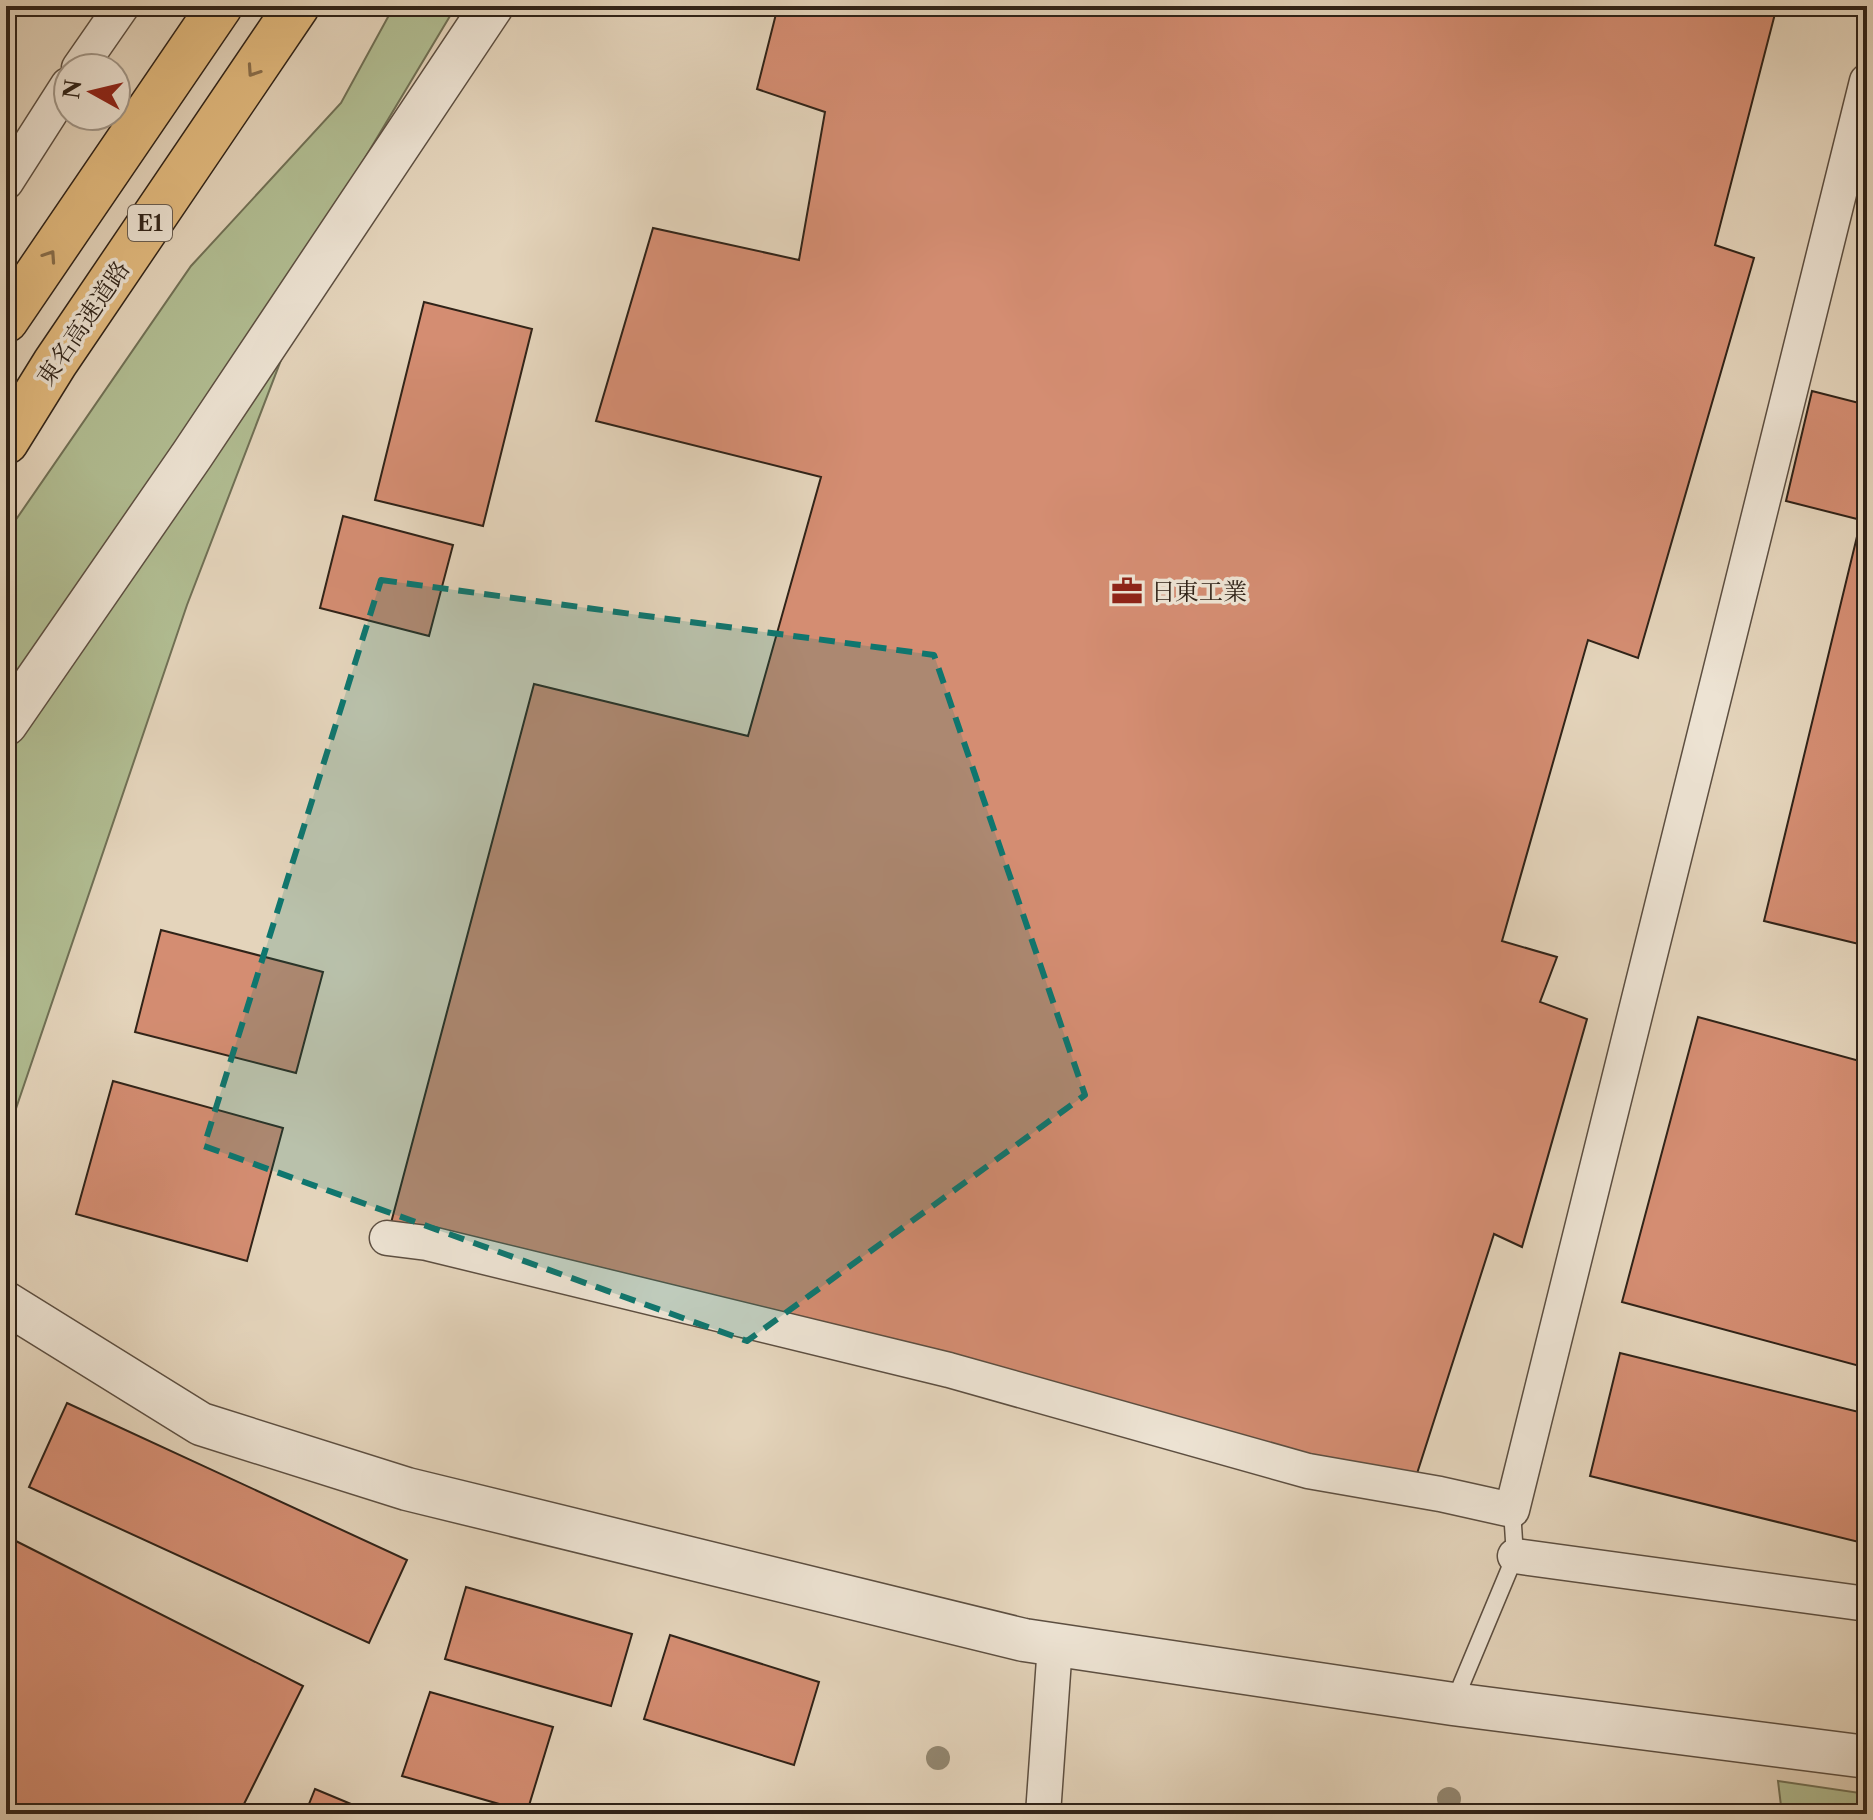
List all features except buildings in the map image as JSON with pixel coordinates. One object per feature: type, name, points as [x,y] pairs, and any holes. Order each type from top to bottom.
[{"type":"highway","name":"E1","points":[[6,320],[220,6]]},
{"type":"highway","name":"東名高速道路","points":[[6,442],[64,349],[297,6]]},
{"type":"street","points":[[90,52],[122,6]]},
{"type":"street","points":[[6,724],[192,455],[492,6]]},
{"type":"street","points":[[387,1238],[427,1243],[949,1370],[1308,1471],[1512,1510],[1867,81]]},
{"type":"street","points":[[6,182],[52,110]]},
{"type":"street","points":[[6,1303],[201,1424],[407,1489],[1024,1640],[1453,1704],[1867,1757]]},
{"type":"street","points":[[1515,1556],[1867,1604]]},
{"type":"street","points":[[1043,1814],[1055,1645]]},
{"type":"lane","points":[[1453,1704],[1515,1556],[1512,1510]]},
{"type":"highlighted area","points":[[381,580],[934,655],[1085,1095],[747,1341],[204,1146]]},
{"type":"green space","points":[[394,6],[456,6],[347,188],[187,605],[6,1138],[6,534],[191,266],[341,103]]},
{"type":"green space","points":[[1778,1781],[1867,1794],[1867,1814],[1782,1814]]},
{"type":"place","name":"日東工業","points":[[1127,591]]}]
